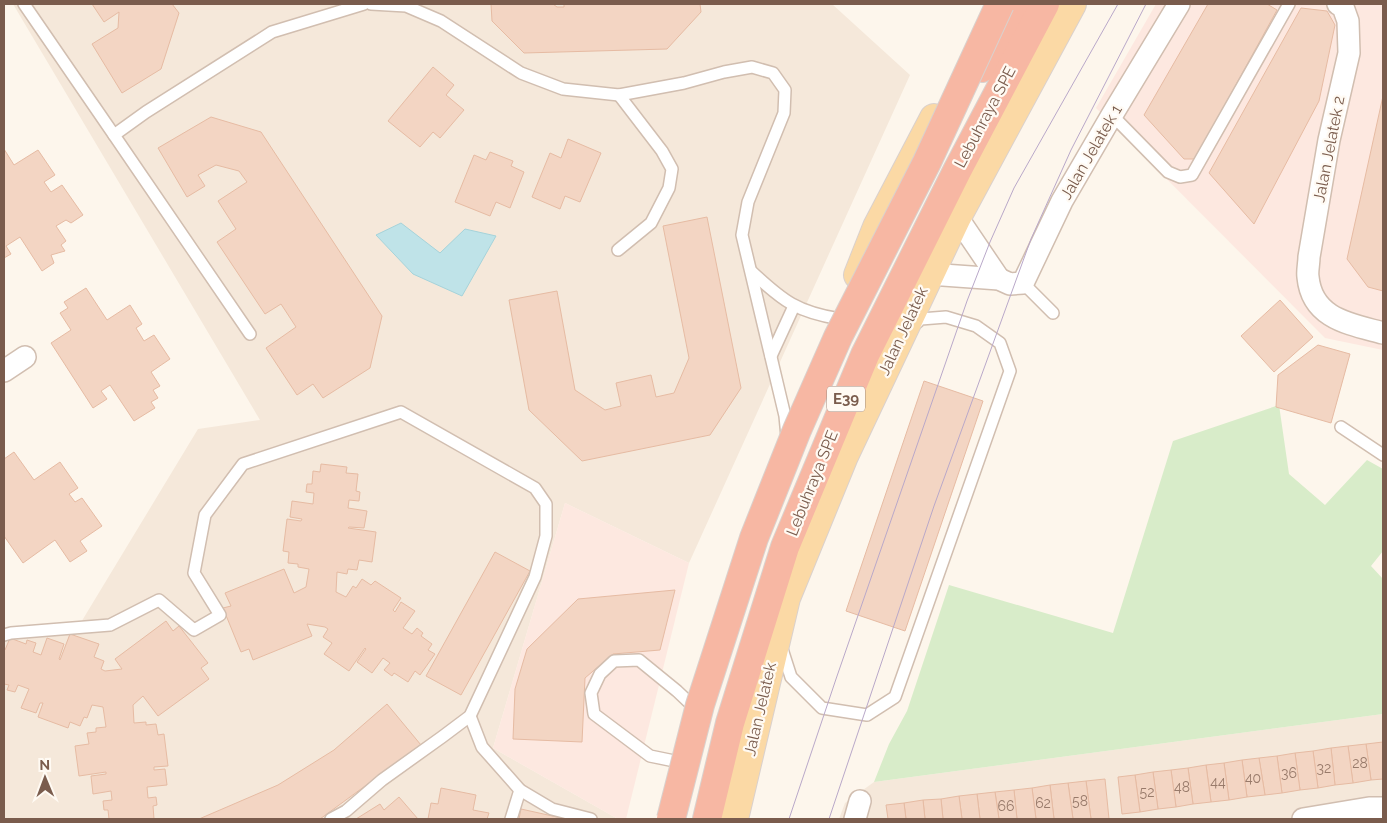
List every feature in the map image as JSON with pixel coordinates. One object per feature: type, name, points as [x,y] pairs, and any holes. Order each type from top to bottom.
[{"type":"highway","points":[[927,162],[1000,4]]},
{"type":"highway","points":[[927,162],[1018,4]]},
{"type":"highway","name":"Lebuhraya SPE","points":[[707,819],[730,723],[786,547],[864,355],[952,179],[1045,4]]},
{"type":"highway","name":"Lebuhraya SPE","points":[[671,819],[700,705],[754,538],[797,430],[838,337],[927,162]]},
{"type":"main road","points":[[671,819],[684,763],[750,556],[765,523],[788,448],[877,227],[956,77],[1004,4]]},
{"type":"main road","name":"Jalan Jelatek","points":[[734,819],[786,598],[844,456],[956,218],[1072,4]]},
{"type":"street","name":"Jalan Jelatek 1","points":[[1023,283],[1062,201],[1179,4]]},
{"type":"street","name":"Jalan Jelatek 2","points":[[1338,4],[1343,7],[1348,22],[1349,53],[1329,140],[1309,258],[1308,277],[1313,297],[1326,313],[1344,322],[1383,333]]},
{"type":"street","points":[[956,218],[999,279]]},
{"type":"street","points":[[929,274],[999,279],[1010,284],[1023,283]]},
{"type":"street","points":[[4,371],[25,357]]},
{"type":"street","points":[[1303,819],[1369,808],[1383,808]]},
{"type":"lane","points":[[24,4],[250,334]]},
{"type":"lane","points":[[114,135],[146,112],[272,32],[364,4]]},
{"type":"lane","points":[[371,4],[406,6],[441,21],[521,73],[563,89],[619,94],[684,83],[724,72],[752,67],[773,73],[785,90],[784,113],[748,202],[742,235],[785,416],[788,448]]},
{"type":"lane","points":[[1112,115],[1168,172],[1180,177],[1192,175],[1289,4]]},
{"type":"lane","points":[[618,250],[651,223],[669,188],[672,168],[662,151],[619,94]]},
{"type":"lane","points":[[752,272],[776,295],[794,306],[811,313],[840,319]]},
{"type":"lane","points":[[1023,283],[1053,313]]},
{"type":"lane","points":[[771,356],[794,306]]},
{"type":"lane","points":[[778,634],[791,677],[822,708],[867,715],[896,697],[1010,371],[1000,343],[976,326],[946,317],[921,320],[901,335]]},
{"type":"lane","points":[[4,635],[110,626],[159,600],[194,630],[220,615],[194,573],[205,515],[243,464],[401,412],[535,488],[546,504],[546,536],[535,577],[470,716],[382,780],[346,811],[332,819]]},
{"type":"lane","points":[[1340,427],[1383,454]]},
{"type":"lane","points":[[684,763],[650,756],[594,714],[591,693],[600,674],[614,661],[640,660],[700,713]]},
{"type":"lane","points":[[470,716],[482,746],[520,790],[552,809],[591,819]]},
{"type":"lane","points":[[511,819],[520,790]]},
{"type":"shaded area","points":[[13,4],[832,4],[910,75],[689,563],[565,503],[493,748],[618,819],[4,819],[4,630],[80,624],[198,429],[260,420]]},
{"type":"shaded area","points":[[1156,4],[1383,4],[1383,350],[1325,338],[1096,108]]},
{"type":"shaded area","points":[[565,503],[689,563],[626,819],[618,819],[493,748]]},
{"type":"shaded area","points":[[1383,714],[1383,819],[839,819],[845,803],[874,782]]},
{"type":"green space","points":[[1279,405],[1289,474],[1325,505],[1367,460],[1383,469],[1383,551],[1371,566],[1383,579],[1383,714],[874,782],[889,744],[907,711],[949,585],[1113,633],[1173,441]]},
{"type":"water","points":[[401,223],[440,253],[465,229],[496,236],[462,296],[413,274],[376,235]]},
{"type":"building","points":[[92,4],[172,4],[179,13],[161,69],[122,93],[92,44],[118,28],[119,12],[104,22]]},
{"type":"building","points":[[491,4],[553,4],[557,7],[564,7],[564,4],[700,4],[701,12],[667,49],[524,53],[492,21]]},
{"type":"building","points":[[1208,4],[1267,4],[1277,10],[1195,159],[1184,159],[1144,115]]},
{"type":"building","points":[[1301,8],[1327,11],[1335,25],[1319,101],[1254,224],[1209,173]]},
{"type":"building","points":[[433,67],[454,85],[446,95],[464,110],[440,138],[433,132],[420,147],[388,121]]},
{"type":"building","points":[[1383,96],[1383,291],[1368,287],[1347,259]]},
{"type":"building","points":[[211,117],[261,132],[382,316],[370,368],[323,398],[313,384],[297,395],[266,348],[296,327],[281,304],[265,314],[217,242],[236,229],[218,201],[247,182],[239,171],[216,165],[198,175],[205,186],[187,197],[158,148]]},
{"type":"building","points":[[568,139],[601,153],[580,202],[565,196],[560,209],[532,197],[550,153],[561,158]]},
{"type":"building","points":[[4,149],[14,165],[38,150],[55,175],[44,182],[51,192],[62,185],[83,215],[71,223],[66,220],[56,226],[66,241],[61,245],[65,251],[51,255],[54,263],[42,271],[20,237],[6,246],[11,254],[4,258]]},
{"type":"building","points":[[490,152],[513,161],[511,166],[524,172],[510,208],[496,202],[490,216],[455,202],[474,155],[486,160]]},
{"type":"building","points":[[707,217],[741,388],[710,435],[582,461],[529,410],[509,300],[557,291],[575,390],[605,410],[621,406],[616,383],[651,375],[656,397],[674,393],[689,358],[663,226]]},
{"type":"building","points":[[86,288],[107,320],[130,305],[142,324],[136,328],[144,341],[154,335],[170,359],[151,372],[160,386],[153,390],[158,398],[151,402],[155,408],[134,421],[110,385],[101,391],[107,399],[93,408],[51,343],[71,330],[60,313],[68,308],[64,302]]},
{"type":"building","points":[[1280,300],[1313,337],[1274,372],[1241,336]]},
{"type":"building","points":[[1318,345],[1350,354],[1331,423],[1276,407],[1278,375]]},
{"type":"building","points":[[924,381],[983,401],[905,631],[846,611]]},
{"type":"building","points":[[14,452],[34,480],[60,462],[78,488],[69,494],[75,502],[82,498],[102,526],[80,541],[87,551],[70,562],[55,540],[23,563],[4,536],[4,459]]},
{"type":"building","points":[[321,464],[347,467],[346,473],[358,474],[356,491],[360,492],[359,501],[349,500],[348,508],[367,511],[364,528],[348,528],[376,532],[372,562],[359,560],[357,570],[348,569],[347,574],[337,572],[336,592],[346,597],[353,586],[356,588],[362,579],[371,585],[375,581],[401,598],[393,610],[395,612],[401,602],[415,611],[403,628],[412,634],[417,628],[423,633],[421,636],[432,644],[428,650],[435,654],[420,675],[415,671],[408,682],[394,673],[392,676],[384,670],[390,663],[383,658],[372,673],[357,662],[365,648],[349,671],[324,654],[332,643],[323,637],[328,629],[307,624],[312,636],[253,660],[249,649],[241,652],[223,608],[231,606],[225,593],[284,569],[294,593],[306,587],[309,569],[298,567],[298,564],[288,563],[289,552],[283,551],[287,519],[301,521],[302,519],[290,517],[292,501],[313,504],[314,493],[306,492],[307,484],[312,484],[313,471],[320,472]]},
{"type":"building","points":[[495,552],[530,571],[461,695],[426,676]]},
{"type":"building","points":[[675,590],[660,650],[613,654],[585,678],[582,742],[513,739],[515,689],[527,649],[578,599]]},
{"type":"building","points":[[166,621],[173,631],[179,626],[208,663],[201,668],[209,679],[158,716],[143,696],[133,705],[134,723],[146,722],[146,725],[156,724],[158,735],[164,734],[168,766],[154,767],[154,770],[165,769],[167,785],[147,787],[148,798],[156,797],[157,805],[153,806],[154,819],[109,819],[108,810],[104,810],[103,801],[112,800],[111,791],[93,794],[91,776],[106,774],[106,772],[79,776],[75,746],[89,744],[87,733],[96,732],[96,728],[106,727],[103,707],[92,705],[87,718],[84,717],[80,726],[70,722],[68,728],[38,717],[43,703],[40,703],[36,713],[21,708],[29,689],[18,685],[15,692],[7,690],[9,685],[4,684],[4,649],[10,638],[26,644],[27,640],[36,643],[33,652],[41,655],[47,638],[64,644],[60,660],[70,634],[99,644],[94,657],[104,661],[101,669],[105,671],[122,669],[115,659]]},
{"type":"building","points":[[387,704],[421,745],[320,819],[199,819],[278,785],[334,750]]},
{"type":"building","points":[[1383,742],[1383,779],[1371,780],[1366,744]]},
{"type":"building","points":[[1366,744],[1371,780],[1353,783],[1348,746]]},
{"type":"building","points":[[1348,746],[1353,783],[1335,785],[1331,748]]},
{"type":"building","points":[[1331,748],[1335,785],[1318,788],[1313,751]]},
{"type":"building","points":[[1313,751],[1318,788],[1300,790],[1295,753]]},
{"type":"building","points":[[1295,753],[1300,790],[1282,793],[1277,756]]},
{"type":"building","points":[[1277,756],[1282,793],[1265,795],[1259,758]]},
{"type":"building","points":[[1259,758],[1265,795],[1247,797],[1242,760]]},
{"type":"building","points":[[1242,760],[1247,797],[1229,800],[1224,763]]},
{"type":"building","points":[[1224,763],[1229,800],[1211,802],[1206,765]]},
{"type":"building","points":[[1206,765],[1211,802],[1193,804],[1188,768]]},
{"type":"building","points":[[1188,768],[1193,804],[1176,807],[1171,770]]},
{"type":"building","points":[[1171,770],[1176,807],[1158,809],[1153,772]]},
{"type":"building","points":[[1153,772],[1158,809],[1140,812],[1135,775]]},
{"type":"building","points":[[1135,775],[1140,812],[1122,814],[1118,777]]},
{"type":"building","points":[[1105,779],[1109,819],[1091,819],[1086,781]]},
{"type":"building","points":[[1086,781],[1091,819],[1073,819],[1068,783]]},
{"type":"building","points":[[1068,783],[1073,819],[1054,819],[1050,785]]},
{"type":"building","points":[[1050,785],[1054,819],[1036,819],[1032,788]]},
{"type":"building","points":[[441,788],[476,795],[473,810],[489,813],[487,819],[428,819],[431,803],[438,804]]},
{"type":"building","points":[[1032,788],[1036,819],[1017,819],[1014,790]]},
{"type":"building","points":[[1014,790],[1017,819],[999,819],[995,792]]},
{"type":"building","points":[[995,792],[999,819],[980,819],[977,794]]},
{"type":"building","points":[[977,794],[980,819],[962,819],[959,796]]},
{"type":"building","points":[[959,796],[962,819],[943,819],[941,799]]},
{"type":"building","points":[[399,797],[418,819],[356,819],[380,804],[384,810]]},
{"type":"building","points":[[941,799],[943,819],[925,819],[923,800]]},
{"type":"building","points":[[923,800],[925,819],[906,819],[904,803]]},
{"type":"building","points":[[904,803],[906,819],[888,819],[886,805]]},
{"type":"building","points":[[521,809],[566,819],[519,819]]},
{"type":"tram line","points":[[789,819],[967,301],[990,242],[1014,188],[1118,4]]},
{"type":"tram line","points":[[829,819],[934,506],[1031,239],[1071,150],[1146,4]]}]
